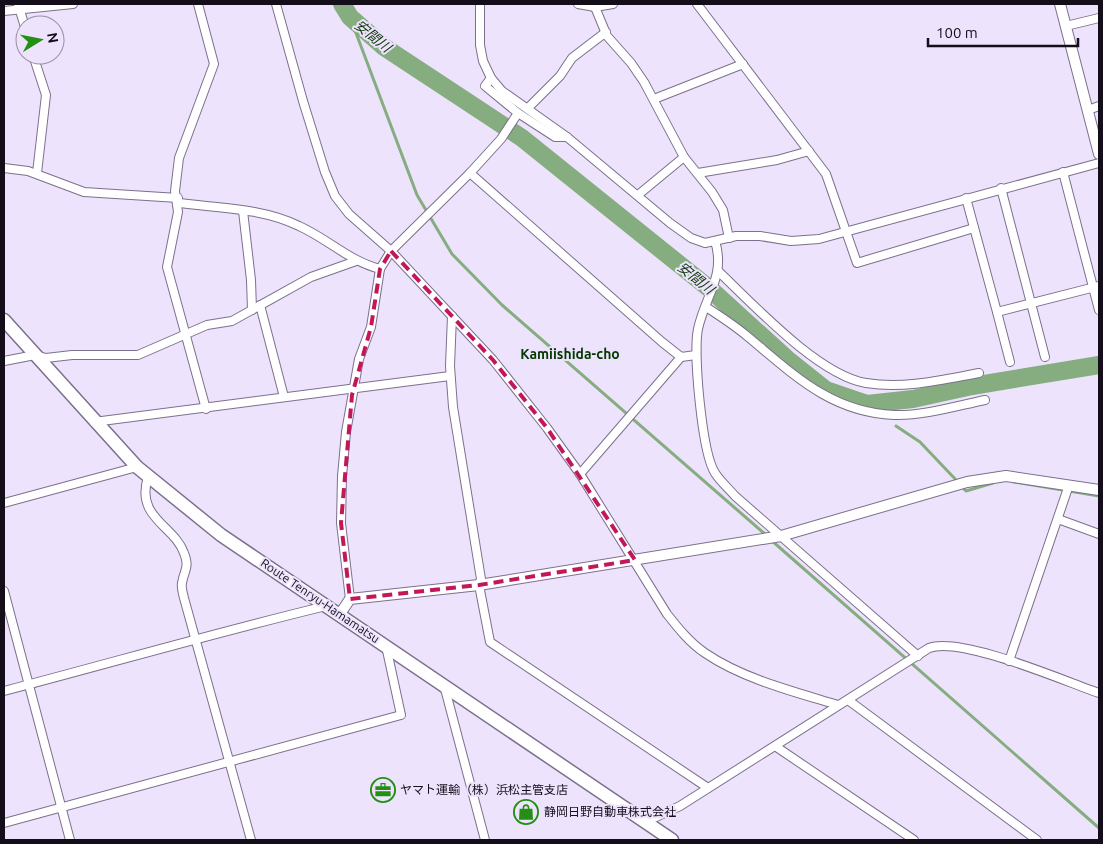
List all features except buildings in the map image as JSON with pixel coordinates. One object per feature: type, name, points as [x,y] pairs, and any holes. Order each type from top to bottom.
[{"type":"main road","name":"Route Tenryu-Hamamatsu","points":[[4,320],[94,422],[137,467],[221,534],[672,840]]},
{"type":"street","points":[[4,12],[19,7],[73,4]]},
{"type":"street","points":[[198,4],[214,64],[179,158],[176,191],[178,200],[167,267],[206,409]]},
{"type":"street","points":[[276,4],[325,172],[336,196],[349,214],[391,251],[492,360],[580,474],[667,614],[684,634],[706,653],[763,682],[838,705]]},
{"type":"street","points":[[480,4],[480,45],[483,61],[491,78],[502,91],[567,137],[638,195],[670,224],[691,238],[705,243],[728,238],[760,236],[792,241],[819,239],[1000,188],[1099,164]]},
{"type":"street","points":[[578,4],[595,6],[613,4]]},
{"type":"street","points":[[697,4],[826,174],[858,263],[974,228]]},
{"type":"street","points":[[1060,4],[1099,154]]},
{"type":"street","points":[[595,6],[606,32],[631,63],[654,98],[684,157],[698,173],[723,210],[728,238]]},
{"type":"street","points":[[1066,26],[1099,18]]},
{"type":"street","points":[[528,108],[560,76],[572,58],[606,32]]},
{"type":"street","points":[[654,98],[743,64]]},
{"type":"street","points":[[36,65],[46,95],[37,173]]},
{"type":"street","points":[[491,78],[485,86],[518,115],[555,137],[567,137]]},
{"type":"street","points":[[1088,110],[1099,106]]},
{"type":"street","points":[[340,614],[350,598],[341,523],[342,476],[353,387],[359,359],[371,328],[380,269],[391,251],[470,173],[501,139],[518,115]]},
{"type":"street","points":[[698,173],[777,160],[809,151]]},
{"type":"street","points":[[638,195],[684,157]]},
{"type":"street","points":[[4,168],[37,173],[84,192],[178,200],[243,211],[298,225],[356,261],[380,269]]},
{"type":"street","points":[[1062,172],[1096,287],[1099,310]]},
{"type":"street","points":[[470,173],[681,357]]},
{"type":"street","points":[[1000,188],[1045,357]]},
{"type":"street","points":[[966,198],[1010,362]]},
{"type":"street","points":[[243,211],[251,280],[252,310]]},
{"type":"street","points":[[715,241],[720,257],[718,272],[698,328],[696,355],[707,448],[714,472],[735,496],[778,536],[917,657]]},
{"type":"street","points":[[4,361],[34,355],[46,358],[72,355],[138,355],[208,326],[232,321],[311,277],[356,261]]},
{"type":"street","points":[[718,272],[810,354],[840,373],[864,382],[895,385],[920,384],[979,373]]},
{"type":"street","points":[[997,312],[1096,287]]},
{"type":"street","points":[[260,305],[284,397]]},
{"type":"street","points":[[706,307],[744,334],[800,381],[830,400],[867,412],[896,415],[985,400]]},
{"type":"street","points":[[452,316],[450,376],[459,446],[481,579],[479,585],[490,642],[708,788]]},
{"type":"street","points":[[580,474],[681,357],[696,355]]},
{"type":"street","points":[[94,422],[206,409],[353,387],[450,376]]},
{"type":"street","points":[[4,503],[137,467]]},
{"type":"street","points":[[350,598],[479,585],[778,536],[967,482],[1006,476],[1099,490]]},
{"type":"street","points":[[148,477],[146,485],[149,508],[156,520],[178,542],[185,554],[187,572],[181,584],[251,840]]},
{"type":"street","points":[[1009,661],[1069,485]]},
{"type":"street","points":[[1058,519],[1099,534]]},
{"type":"street","points":[[4,590],[70,840]]},
{"type":"street","points":[[4,691],[195,639],[326,606]]},
{"type":"street","points":[[645,822],[680,806],[838,705],[937,645],[954,646],[1009,661],[1099,693]]},
{"type":"street","points":[[4,824],[401,715],[386,646]]},
{"type":"street","points":[[444,685],[485,840]]},
{"type":"street","points":[[848,700],[1036,840]]},
{"type":"street","points":[[775,746],[914,840]]},
{"type":"highlighted area","points":[[391,251],[493,360],[547,428],[635,560],[479,585],[350,599],[341,523],[352,395],[371,327],[380,269]]},
{"type":"waterway","name":"安間川","points":[[342,4],[350,17],[384,47],[522,138],[710,289],[787,359],[826,390],[867,404],[913,399],[972,386],[1099,365]]},
{"type":"waterway","points":[[350,17],[417,195],[452,254],[502,305],[766,535]]},
{"type":"waterway","points":[[896,426],[920,442],[958,482]]},
{"type":"waterway","points":[[1014,482],[1099,496]]},
{"type":"waterway","points":[[962,487],[966,491],[993,483]]},
{"type":"waterway","points":[[771,540],[1099,828]]},
{"type":"place","name":"ヤマト運輸（株）浜松主管支店","points":[[383,790]]},
{"type":"place","name":"静岡日野自動車株式会社","points":[[526,812]]},
{"type":"district","name":"Kamiishida-cho","points":[[570,354]]}]
